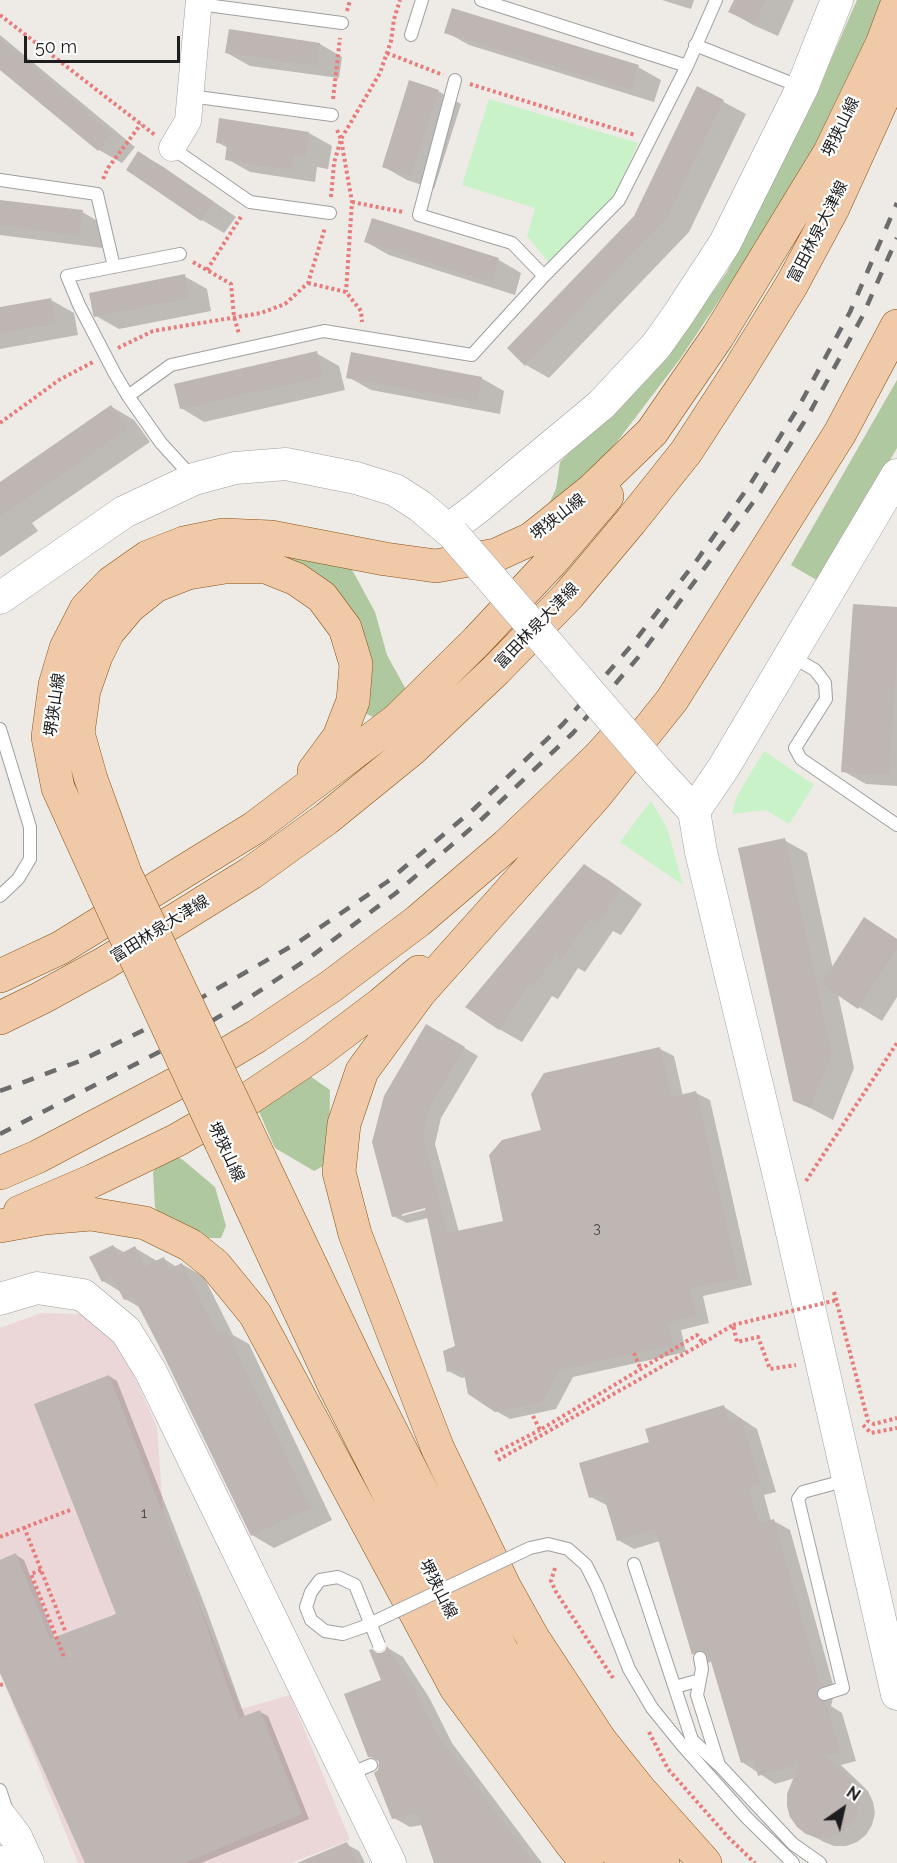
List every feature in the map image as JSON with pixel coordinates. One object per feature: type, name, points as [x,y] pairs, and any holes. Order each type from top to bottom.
[{"type":"main road","name":"堺狭山線","points":[[626,1863],[541,1781],[477,1667],[335,1387],[233,1135],[114,880],[58,788],[48,737],[55,685],[66,648],[86,609],[111,583],[148,557],[184,543],[224,535],[271,537],[385,559],[436,566],[496,555],[531,539],[592,490],[652,432],[718,336],[830,152],[882,44],[897,4]]},
{"type":"main road","name":"富田林泉大津線","points":[[0,1018],[96,968],[162,928],[251,873],[326,819],[411,750],[496,670],[567,596],[686,452],[736,375],[791,286],[833,208],[897,67]]},
{"type":"main road","points":[[705,1863],[630,1800],[600,1740],[533,1638],[499,1575],[438,1449],[355,1234],[339,1172],[344,1124],[362,1071],[420,992],[596,795],[672,700],[840,433],[897,326]]},
{"type":"main road","points":[[0,976],[60,948],[254,828],[397,720],[477,642],[601,506],[652,432]]},
{"type":"main road","points":[[0,1173],[37,1157],[108,1120],[228,1053],[330,987],[418,921],[507,845],[598,758],[669,677],[790,514]]},
{"type":"main road","name":"堺狭山線","points":[[114,880],[78,733],[84,690],[96,656],[108,632],[129,607],[155,586],[188,573],[225,567],[266,567],[296,579],[322,597],[345,628],[356,664],[352,701],[339,737],[319,765],[254,828]]},
{"type":"main road","points":[[0,1220],[92,1181],[177,1140],[248,1099],[315,1054],[381,1004],[444,950],[543,853]]},
{"type":"main road","points":[[0,957],[178,876]]},
{"type":"main road","name":"堺狭山線","points":[[233,1135],[363,1375],[502,1651],[630,1800],[666,1854],[700,1863]]},
{"type":"main road","points":[[0,1226],[44,1218],[91,1214],[145,1223],[190,1245],[215,1265],[255,1314],[456,1688],[541,1781],[597,1863]]},
{"type":"main road","points":[[585,1847],[620,1863]]},
{"type":"street","points":[[451,532],[601,405],[656,346],[725,243],[802,88],[837,0]]},
{"type":"street","points":[[172,148],[188,121],[199,2]]},
{"type":"street","points":[[0,598],[124,512],[194,479],[235,468],[286,464],[356,478],[395,490],[420,506],[451,532],[694,811],[701,852],[783,1193],[897,1694]]},
{"type":"street","points":[[694,811],[724,767],[897,475]]},
{"type":"street","points":[[0,1299],[37,1288],[83,1294],[126,1331],[156,1383],[359,1770],[390,1863]]},
{"type":"lane","points":[[411,35],[422,0]]},
{"type":"lane","points":[[482,0],[687,66]]},
{"type":"lane","points":[[128,396],[171,365],[324,331],[472,355],[544,276],[619,200],[687,66],[716,0]]},
{"type":"lane","points":[[199,2],[342,23]]},
{"type":"lane","points":[[695,45],[802,88]]},
{"type":"lane","points":[[455,80],[419,215],[512,243],[544,276]]},
{"type":"lane","points":[[190,96],[332,115]]},
{"type":"lane","points":[[172,148],[250,202],[330,213]]},
{"type":"lane","points":[[0,180],[97,194],[114,267]]},
{"type":"lane","points":[[180,254],[67,276],[79,304],[128,396],[161,443],[194,479]]},
{"type":"lane","points":[[790,655],[815,670],[825,683],[826,699],[795,748],[801,759],[897,825]]},
{"type":"lane","points":[[0,729],[30,827],[30,859],[18,879],[0,896]]},
{"type":"lane","points":[[824,1694],[843,1688],[798,1498],[803,1492],[847,1480]]},
{"type":"lane","points":[[379,1645],[371,1625],[367,1615],[355,1585],[338,1576],[320,1580],[311,1592],[306,1607],[311,1620],[325,1631],[342,1634],[363,1627],[374,1622],[530,1548],[548,1544],[568,1549],[586,1565],[629,1669],[652,1708],[747,1818],[793,1863]]},
{"type":"lane","points":[[634,1564],[692,1740],[720,1766],[793,1844],[820,1863]]},
{"type":"lane","points":[[675,1687],[703,1667],[697,1695],[720,1766]]},
{"type":"lane","points":[[0,1790],[9,1848]]},
{"type":"path","points":[[346,292],[352,202],[341,139],[332,115],[342,23],[350,0]]},
{"type":"path","points":[[180,254],[231,284],[234,317],[261,313],[285,304],[308,283],[330,213],[334,163],[341,139],[380,73],[400,0]]},
{"type":"path","points":[[0,15],[172,148]]},
{"type":"path","points":[[387,53],[455,80],[650,139]]},
{"type":"path","points":[[97,194],[108,168],[141,124]]},
{"type":"path","points":[[207,270],[250,202]]},
{"type":"path","points":[[352,202],[419,215]]},
{"type":"path","points":[[308,283],[346,292],[361,311],[362,337]]},
{"type":"path","points":[[783,1193],[802,1188],[897,1043]]},
{"type":"path","points":[[498,1460],[733,1325],[837,1300],[868,1421],[874,1424],[897,1418]]},
{"type":"path","points":[[733,1325],[737,1342],[758,1337],[770,1369],[802,1364]]},
{"type":"path","points":[[842,1328],[843,1347],[857,1404]]},
{"type":"path","points":[[495,1453],[540,1430],[697,1335],[703,1343]]},
{"type":"path","points":[[634,1353],[641,1370]]},
{"type":"path","points":[[860,1415],[863,1426],[871,1433],[897,1428]]},
{"type":"path","points":[[533,1416],[540,1430]]},
{"type":"path","points":[[0,1537],[70,1510]]},
{"type":"path","points":[[24,1527],[66,1633]]},
{"type":"path","points":[[41,1570],[31,1574],[65,1659]]},
{"type":"shaded area","points":[[41,1313],[81,1314],[121,1347],[157,1427],[163,1512],[241,1709],[290,1695],[350,1840],[291,1863],[78,1863],[0,1673],[0,1328]]},
{"type":"green space","points":[[857,0],[881,0],[837,114],[776,215],[680,359],[600,464],[546,510],[556,489],[560,462],[670,351],[727,272],[813,101]]},
{"type":"green space","points":[[489,99],[638,143],[614,197],[549,263],[527,236],[535,208],[462,185]]},
{"type":"green space","points":[[897,380],[897,448],[820,582],[791,565]]},
{"type":"green space","points":[[287,547],[349,564],[375,612],[387,655],[409,695],[377,719],[363,712],[368,665],[258,554]]},
{"type":"green space","points":[[764,751],[814,785],[789,824],[766,810],[732,814],[737,796]]},
{"type":"green space","points":[[651,801],[667,828],[683,885],[620,842]]},
{"type":"green space","points":[[307,1074],[330,1090],[329,1163],[314,1171],[275,1148],[256,1105]]},
{"type":"green space","points":[[177,1157],[215,1187],[226,1226],[221,1238],[208,1238],[183,1227],[159,1213],[155,1207],[153,1172],[163,1158]]},
{"type":"building","points":[[734,0],[766,0],[755,24],[728,12]]},
{"type":"building","points":[[452,8],[639,65],[631,90],[444,33]]},
{"type":"building","points":[[229,29],[320,43],[317,66],[225,53]]},
{"type":"building","points":[[0,39],[113,133],[98,151],[0,70]]},
{"type":"building","points":[[409,80],[439,90],[411,177],[382,167]]},
{"type":"building","points":[[697,86],[724,100],[666,219],[525,366],[507,348],[634,216]]},
{"type":"building","points":[[219,118],[309,132],[306,157],[294,155],[292,170],[225,160],[227,144],[216,143]]},
{"type":"building","points":[[138,151],[214,202],[201,221],[126,170]]},
{"type":"building","points":[[0,200],[83,210],[79,236],[0,225]]},
{"type":"building","points":[[372,218],[499,258],[492,283],[364,242]]},
{"type":"building","points":[[185,274],[189,298],[94,317],[89,293]]},
{"type":"building","points":[[51,298],[56,323],[0,333],[0,307]]},
{"type":"building","points":[[317,351],[323,377],[180,409],[174,384]]},
{"type":"building","points":[[351,352],[482,377],[477,402],[346,378]]},
{"type":"building","points":[[111,405],[128,429],[0,517],[0,482]]},
{"type":"building","points":[[853,604],[897,607],[897,659],[889,775],[841,772]]},
{"type":"building","points":[[785,838],[832,1054],[810,1108],[793,1101],[738,848]]},
{"type":"building","points":[[584,864],[620,889],[598,924],[590,918],[561,960],[555,956],[534,987],[529,984],[499,1030],[465,1007]]},
{"type":"building","points":[[864,917],[897,939],[897,949],[858,1009],[821,984]]},
{"type":"building","points":[[426,1024],[465,1047],[428,1111],[423,1136],[448,1233],[503,1221],[489,1155],[502,1140],[541,1130],[531,1094],[544,1073],[660,1047],[672,1097],[696,1091],[739,1278],[690,1289],[697,1316],[668,1323],[673,1345],[560,1370],[542,1402],[495,1412],[468,1394],[463,1368],[447,1372],[443,1351],[455,1346],[425,1208],[392,1217],[372,1142],[384,1096]]},
{"type":"building","points":[[113,1245],[118,1255],[135,1246],[145,1266],[164,1257],[169,1269],[182,1263],[218,1334],[227,1330],[311,1508],[251,1536],[133,1296],[124,1300],[112,1277],[102,1282],[89,1257]]},
{"type":"building","points":[[109,1375],[199,1605],[239,1718],[260,1710],[302,1814],[184,1863],[85,1863],[0,1673],[0,1560],[16,1553],[50,1639],[116,1614],[34,1404]]},
{"type":"building","points":[[724,1405],[729,1421],[741,1418],[761,1483],[749,1487],[759,1523],[774,1519],[821,1686],[816,1696],[819,1700],[826,1702],[841,1753],[827,1756],[852,1780],[858,1792],[859,1804],[850,1826],[829,1838],[817,1838],[806,1834],[790,1817],[787,1794],[799,1764],[758,1776],[753,1759],[741,1763],[709,1655],[699,1650],[692,1655],[655,1529],[617,1541],[603,1494],[589,1498],[579,1463],[649,1442],[645,1429]]},
{"type":"building","points":[[387,1646],[414,1688],[436,1733],[534,1863],[434,1863],[417,1813],[392,1819],[374,1773],[378,1770],[379,1762],[376,1758],[368,1757],[344,1694],[381,1680],[369,1650],[381,1653]]},
{"type":"building","points":[[347,1842],[358,1863],[297,1863]]},
{"type":"railway","points":[[0,1091],[80,1061],[150,1027],[297,943],[387,882],[474,809],[563,724],[631,646],[697,560],[749,486],[798,408],[850,312],[897,203]]},
{"type":"railway","points":[[0,1134],[163,1050],[237,1006],[309,958],[396,893],[483,818],[573,733],[641,654],[760,493],[809,414],[862,317],[897,238]]}]
